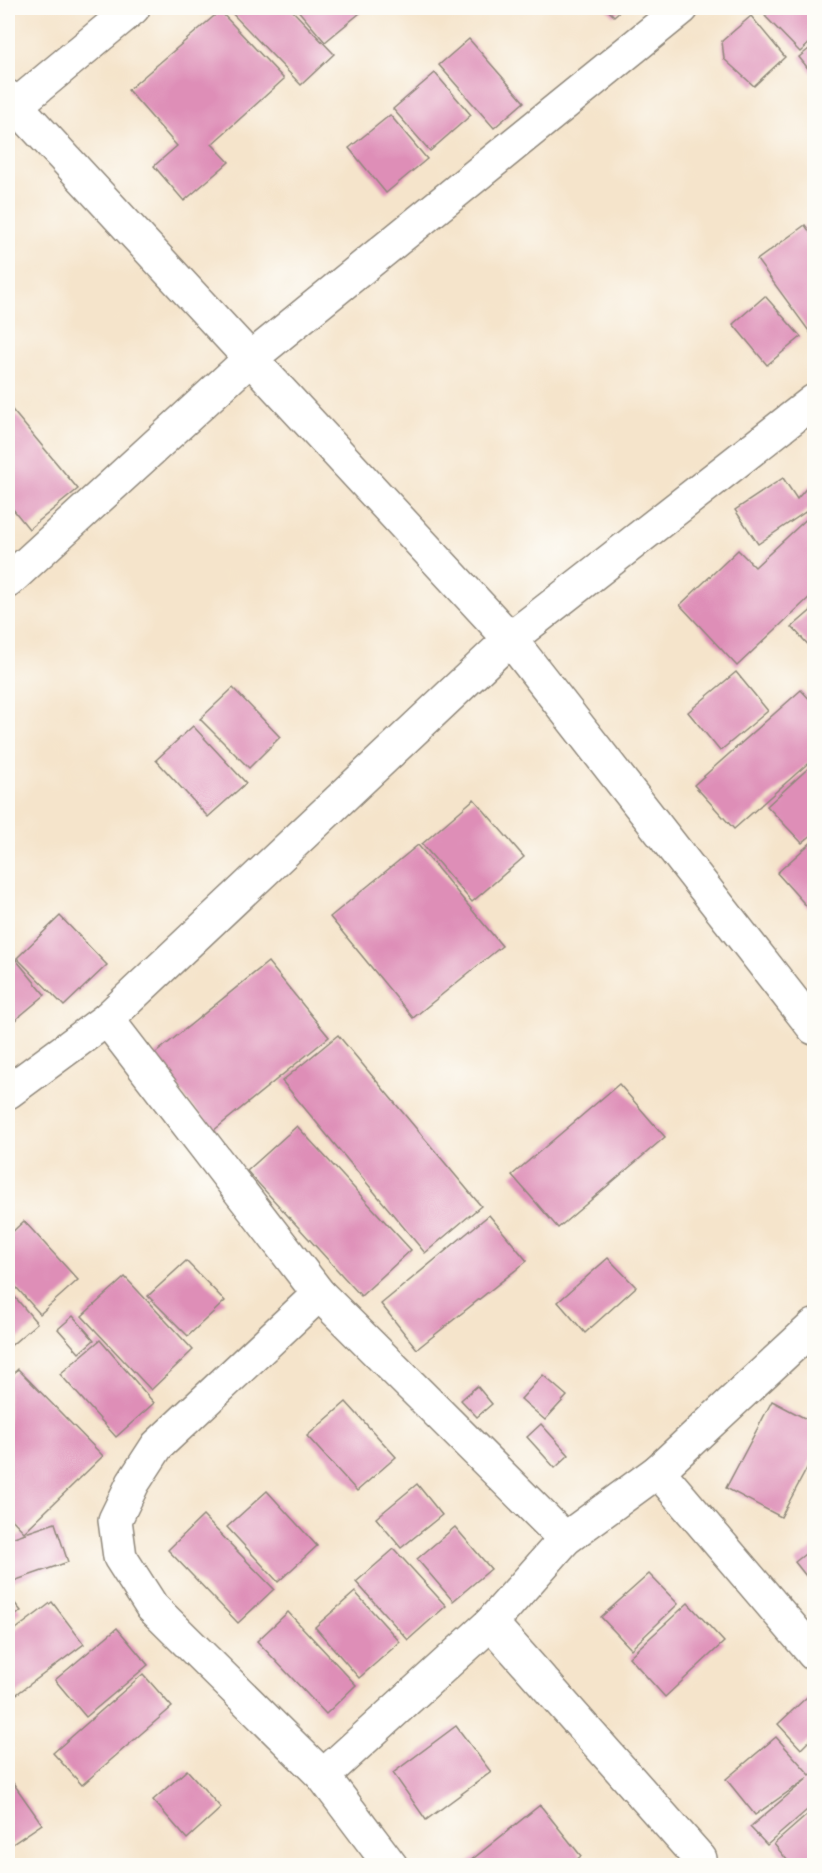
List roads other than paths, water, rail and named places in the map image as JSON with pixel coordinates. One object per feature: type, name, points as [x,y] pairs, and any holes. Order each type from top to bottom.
[{"type":"street","points":[[133,8],[10,105],[510,639],[814,1028]]},
{"type":"street","points":[[8,581],[250,359],[682,8]]},
{"type":"street","points":[[8,1092],[107,1020],[510,639],[814,401]]},
{"type":"street","points":[[107,1020],[319,1293],[565,1539]]},
{"type":"street","points":[[319,1293],[157,1446],[133,1483],[115,1520],[120,1557],[152,1607],[323,1776],[391,1866]]},
{"type":"street","points":[[323,1776],[491,1623],[565,1539],[658,1471],[814,1326]]},
{"type":"street","points":[[658,1471],[814,1654]]},
{"type":"street","points":[[491,1623],[700,1859]]}]
